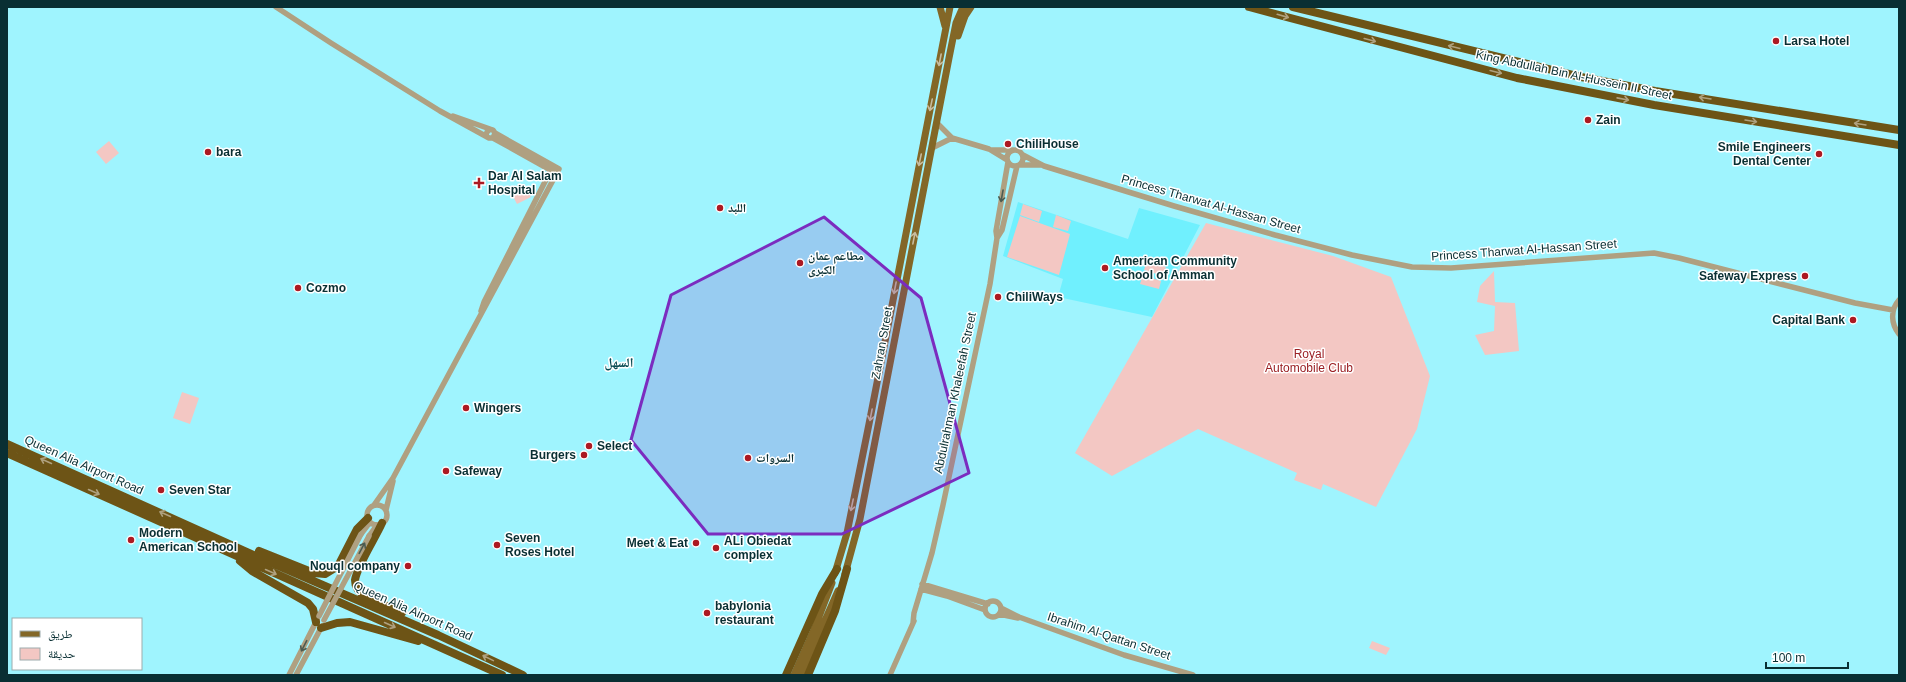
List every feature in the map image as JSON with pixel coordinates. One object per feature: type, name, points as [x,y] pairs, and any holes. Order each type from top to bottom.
[{"type":"highway","name":"King Abdullah Bin Al-Hussein II Street","points":[[1249,7],[1518,78],[1654,105],[1899,144]]},
{"type":"highway","name":"King Abdullah Bin Al-Hussein II Street","points":[[1293,7],[1581,76],[1655,91],[1899,130]]},
{"type":"highway","name":"Queen Alia Airport Road","points":[[7,444],[238,548],[438,635],[523,675]]},
{"type":"highway","name":"Queen Alia Airport Road","points":[[7,453],[502,675]]},
{"type":"highway","points":[[238,548],[257,550],[314,573],[325,574],[338,566],[357,529],[369,520]]},
{"type":"highway","points":[[380,524],[357,574],[355,581],[357,589],[364,595],[418,621],[438,635]]},
{"type":"highway","points":[[235,556],[252,571],[308,603],[320,622],[350,622],[401,638],[432,644]]},
{"type":"highway","points":[[786,675],[826,586],[837,569]]},
{"type":"highway","points":[[808,675],[835,611],[847,569]]},
{"type":"main road","points":[[940,7],[946,32]]},
{"type":"main road","name":"Zahran Street","points":[[794,675],[813,632],[837,569],[846,533],[869,424],[910,204],[950,7]]},
{"type":"main road","name":"Zahran Street","points":[[801,675],[847,569],[860,519],[902,299],[938,123],[956,23],[963,7]]},
{"type":"main road","points":[[949,58],[964,16],[971,7]]},
{"type":"street","points":[[276,7],[330,43],[440,111],[490,138],[494,136],[555,170],[484,302],[481,312],[393,478],[368,511],[369,520],[361,534],[296,675]]},
{"type":"street","points":[[440,111],[493,130],[494,136]]},
{"type":"street","points":[[938,123],[952,138],[989,150],[1007,161],[1012,166],[1019,165],[1023,160],[1023,155],[1018,150],[989,150]]},
{"type":"street","points":[[486,135],[490,129]]},
{"type":"street","points":[[932,148],[952,138]]},
{"type":"street","points":[[1007,161],[1008,154],[1013,150]]},
{"type":"street","name":"Princess Tharwat Al-Hassan Street","points":[[1023,155],[1044,166],[1212,217],[1352,255],[1403,265],[1439,268],[1654,253],[1679,258],[1854,303],[1893,310]]},
{"type":"street","name":"Abdulrahman Khaleefah Street","points":[[890,675],[907,640],[932,558],[994,265],[997,238],[996,230],[1007,161]]},
{"type":"street","name":"Abdulrahman Khaleefah Street","points":[[997,238],[1002,230],[1019,165]]},
{"type":"street","name":"Princess Tharwat Al-Hassan Street","points":[[1019,165],[1044,166]]},
{"type":"street","points":[[1899,300],[1893,310],[1893,324],[1899,334]]},
{"type":"street","points":[[289,675],[369,536],[387,518],[386,510],[393,478]]},
{"type":"street","points":[[374,505],[381,506],[386,510]]},
{"type":"street","points":[[369,520],[380,524]]},
{"type":"street","points":[[923,587],[988,604],[996,602],[1000,611],[995,617],[990,616],[985,610],[923,587]]},
{"type":"street","points":[[985,610],[988,604]]},
{"type":"street","name":"Ibrahim Al-Qattan Street","points":[[1000,611],[1124,654],[1193,675]]},
{"type":"highlighted area","points":[[824,217],[921,298],[969,473],[842,534],[708,534],[631,440],[671,295]]},
{"type":"shaded area","name":"American Community School of Amman","points":[[1018,202],[1128,239],[1139,208],[1200,225],[1152,317],[1058,297],[1063,279],[1003,256]]},
{"type":"green space","points":[[109,141],[119,153],[106,164],[96,152]]},
{"type":"green space","points":[[524,184],[531,197],[517,204],[510,191]]},
{"type":"green space","points":[[1023,204],[1042,211],[1039,222],[1020,215]]},
{"type":"green space","points":[[1056,215],[1071,221],[1068,231],[1053,227]]},
{"type":"green space","points":[[1020,216],[1070,234],[1059,275],[1007,257]]},
{"type":"green space","name":"Royal Automobile Club","points":[[1206,223],[1333,256],[1391,277],[1430,376],[1417,429],[1376,507],[1323,484],[1321,490],[1294,480],[1297,473],[1198,429],[1112,476],[1075,453]]},
{"type":"green space","points":[[1147,261],[1166,267],[1163,276],[1144,270]]},
{"type":"green space","points":[[1494,271],[1495,302],[1515,303],[1519,351],[1485,355],[1475,335],[1494,331],[1495,306],[1477,302],[1480,286]]},
{"type":"green space","points":[[1143,275],[1161,281],[1159,289],[1140,284]]},
{"type":"green space","points":[[182,392],[199,398],[190,424],[173,418]]},
{"type":"green space","points":[[1372,641],[1390,648],[1386,655],[1369,648]]},
{"type":"place","name":"Larsa Hotel","points":[[1776,41]]},
{"type":"place","name":"Zain","points":[[1588,120]]},
{"type":"place","name":"ChiliHouse","points":[[1008,144]]},
{"type":"place","name":"bara","points":[[208,152]]},
{"type":"place","name":"Smile Engineers Dental Center","points":[[1819,154]]},
{"type":"place","name":"Dar Al Salam Hospital","points":[[479,183]]},
{"type":"place","name":"اللبد","points":[[720,208]]},
{"type":"place","name":"مطاعم عمان الكبرى","points":[[800,263]]},
{"type":"place","name":"American Community School of Amman","points":[[1105,268]]},
{"type":"place","name":"Safeway Express","points":[[1805,276]]},
{"type":"place","name":"Cozmo","points":[[298,288]]},
{"type":"place","name":"ChiliWays","points":[[998,297]]},
{"type":"place","name":"Capital Bank","points":[[1853,320]]},
{"type":"place","name":"Wingers","points":[[466,408]]},
{"type":"place","name":"Select","points":[[589,446]]},
{"type":"place","name":"Burgers","points":[[584,455]]},
{"type":"place","name":"السروات","points":[[748,458]]},
{"type":"place","name":"Safeway","points":[[446,471]]},
{"type":"place","name":"Seven Star","points":[[161,490]]},
{"type":"place","name":"Modern American School","points":[[131,540]]},
{"type":"place","name":"Meet & Eat","points":[[696,543]]},
{"type":"place","name":"Seven Roses Hotel","points":[[497,545]]},
{"type":"place","name":"ALi Obiedat complex","points":[[716,548]]},
{"type":"place","name":"Nouql company","points":[[408,566]]},
{"type":"place","name":"babylonia restaurant","points":[[707,613]]},
{"type":"district","name":"السهل","points":[[619,362]]}]
